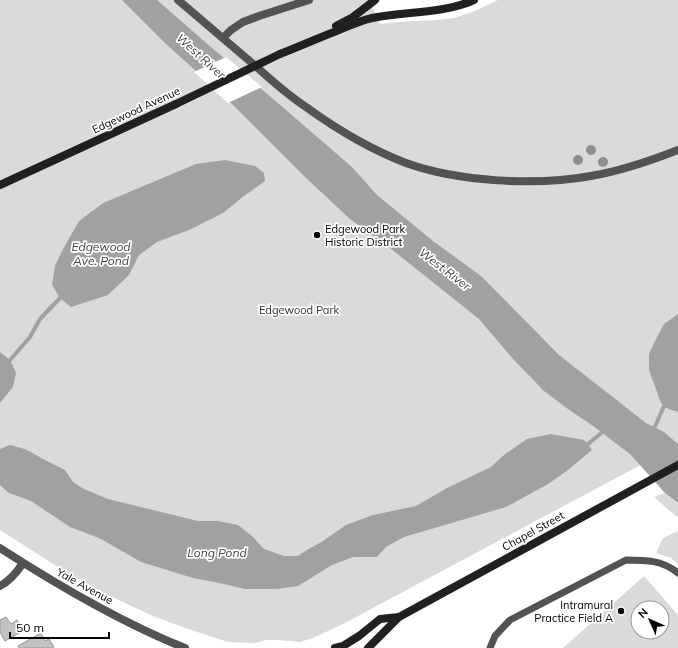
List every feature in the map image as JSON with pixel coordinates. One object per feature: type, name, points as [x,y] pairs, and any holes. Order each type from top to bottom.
[{"type":"street","points":[[178,0],[306,108],[360,140],[405,162],[457,176],[484,179],[514,181],[571,179],[611,172],[678,150]]},
{"type":"street","points":[[223,38],[231,30],[244,22],[309,0]]},
{"type":"street","name":"Edgewood Avenue","points":[[0,185],[176,104],[280,54],[353,17],[374,0]]},
{"type":"street","name":"Edgewood Avenue","points":[[280,54],[370,18],[391,14],[440,10],[458,6],[474,0]]},
{"type":"street","name":"Chapel Street","points":[[368,648],[399,617],[678,464]]},
{"type":"street","name":"Yale Avenue","points":[[0,548],[70,591],[116,616],[156,636],[185,648]]},
{"type":"street","points":[[0,586],[16,573],[23,563]]},
{"type":"street","name":"Chapel Street","points":[[335,648],[343,646],[359,636],[380,619],[399,617]]},
{"type":"lane","points":[[490,648],[495,636],[510,620],[626,560],[646,560],[664,564],[678,573]]},
{"type":"green space","name":"Edgewood Park","points":[[0,0],[369,0],[380,24],[454,18],[475,11],[498,0],[678,0],[678,445],[343,624],[313,638],[300,642],[266,640],[255,643],[228,642],[153,616],[110,596],[69,574],[0,530]]},
{"type":"green space","points":[[665,493],[678,503],[678,518],[654,497]]},
{"type":"green space","points":[[678,531],[678,564],[671,558],[656,553],[663,538]]},
{"type":"green space","name":"Intramural Practice Field A","points":[[644,576],[665,600],[630,600],[630,640],[670,640],[670,606],[678,615],[678,648],[563,648]]},
{"type":"water","name":"West River","points":[[122,0],[157,0],[352,167],[377,195],[433,241],[481,276],[559,355],[646,423],[664,432],[678,444],[678,503],[665,493],[630,454],[544,391],[513,359],[479,319],[385,244],[350,219],[305,177],[231,103],[166,44]]},
{"type":"water","name":"Edgewood Ave. Pond","points":[[225,160],[255,166],[264,173],[265,181],[223,213],[189,230],[157,242],[139,255],[129,275],[108,295],[71,307],[60,298],[52,285],[55,266],[79,221],[103,203],[196,164]]},
{"type":"water","points":[[678,314],[678,412],[667,408],[661,403],[649,370],[649,354],[664,324]]},
{"type":"water","points":[[0,352],[10,360],[16,373],[13,387],[0,403]]},
{"type":"water","name":"Long Pond","points":[[551,434],[584,440],[592,450],[548,484],[506,507],[404,537],[386,547],[377,557],[353,557],[332,565],[298,586],[277,589],[245,589],[193,578],[141,562],[99,538],[70,527],[31,501],[9,493],[0,485],[0,449],[10,445],[25,449],[65,470],[73,482],[84,489],[108,499],[198,521],[218,521],[238,525],[252,536],[264,549],[284,556],[298,556],[346,525],[373,515],[416,506],[447,488],[491,467],[504,455],[527,439]]},
{"type":"pier","points":[[226,57],[262,87],[228,103],[194,72]]},
{"type":"building","points":[[6,617],[11,624],[17,620],[23,631],[5,641],[0,632],[0,620]]},
{"type":"building","points":[[41,633],[45,641],[49,639],[54,647],[19,648],[18,646]]},
{"type":"waterway","points":[[10,360],[30,337],[40,319],[60,298]]},
{"type":"waterway","points":[[653,431],[664,406]]},
{"type":"waterway","points":[[584,446],[605,430]]},
{"type":"place","name":"Edgewood Park Historic District","points":[[317,235]]},
{"type":"place","name":"Intramural Practice Field A","points":[[621,611]]}]
